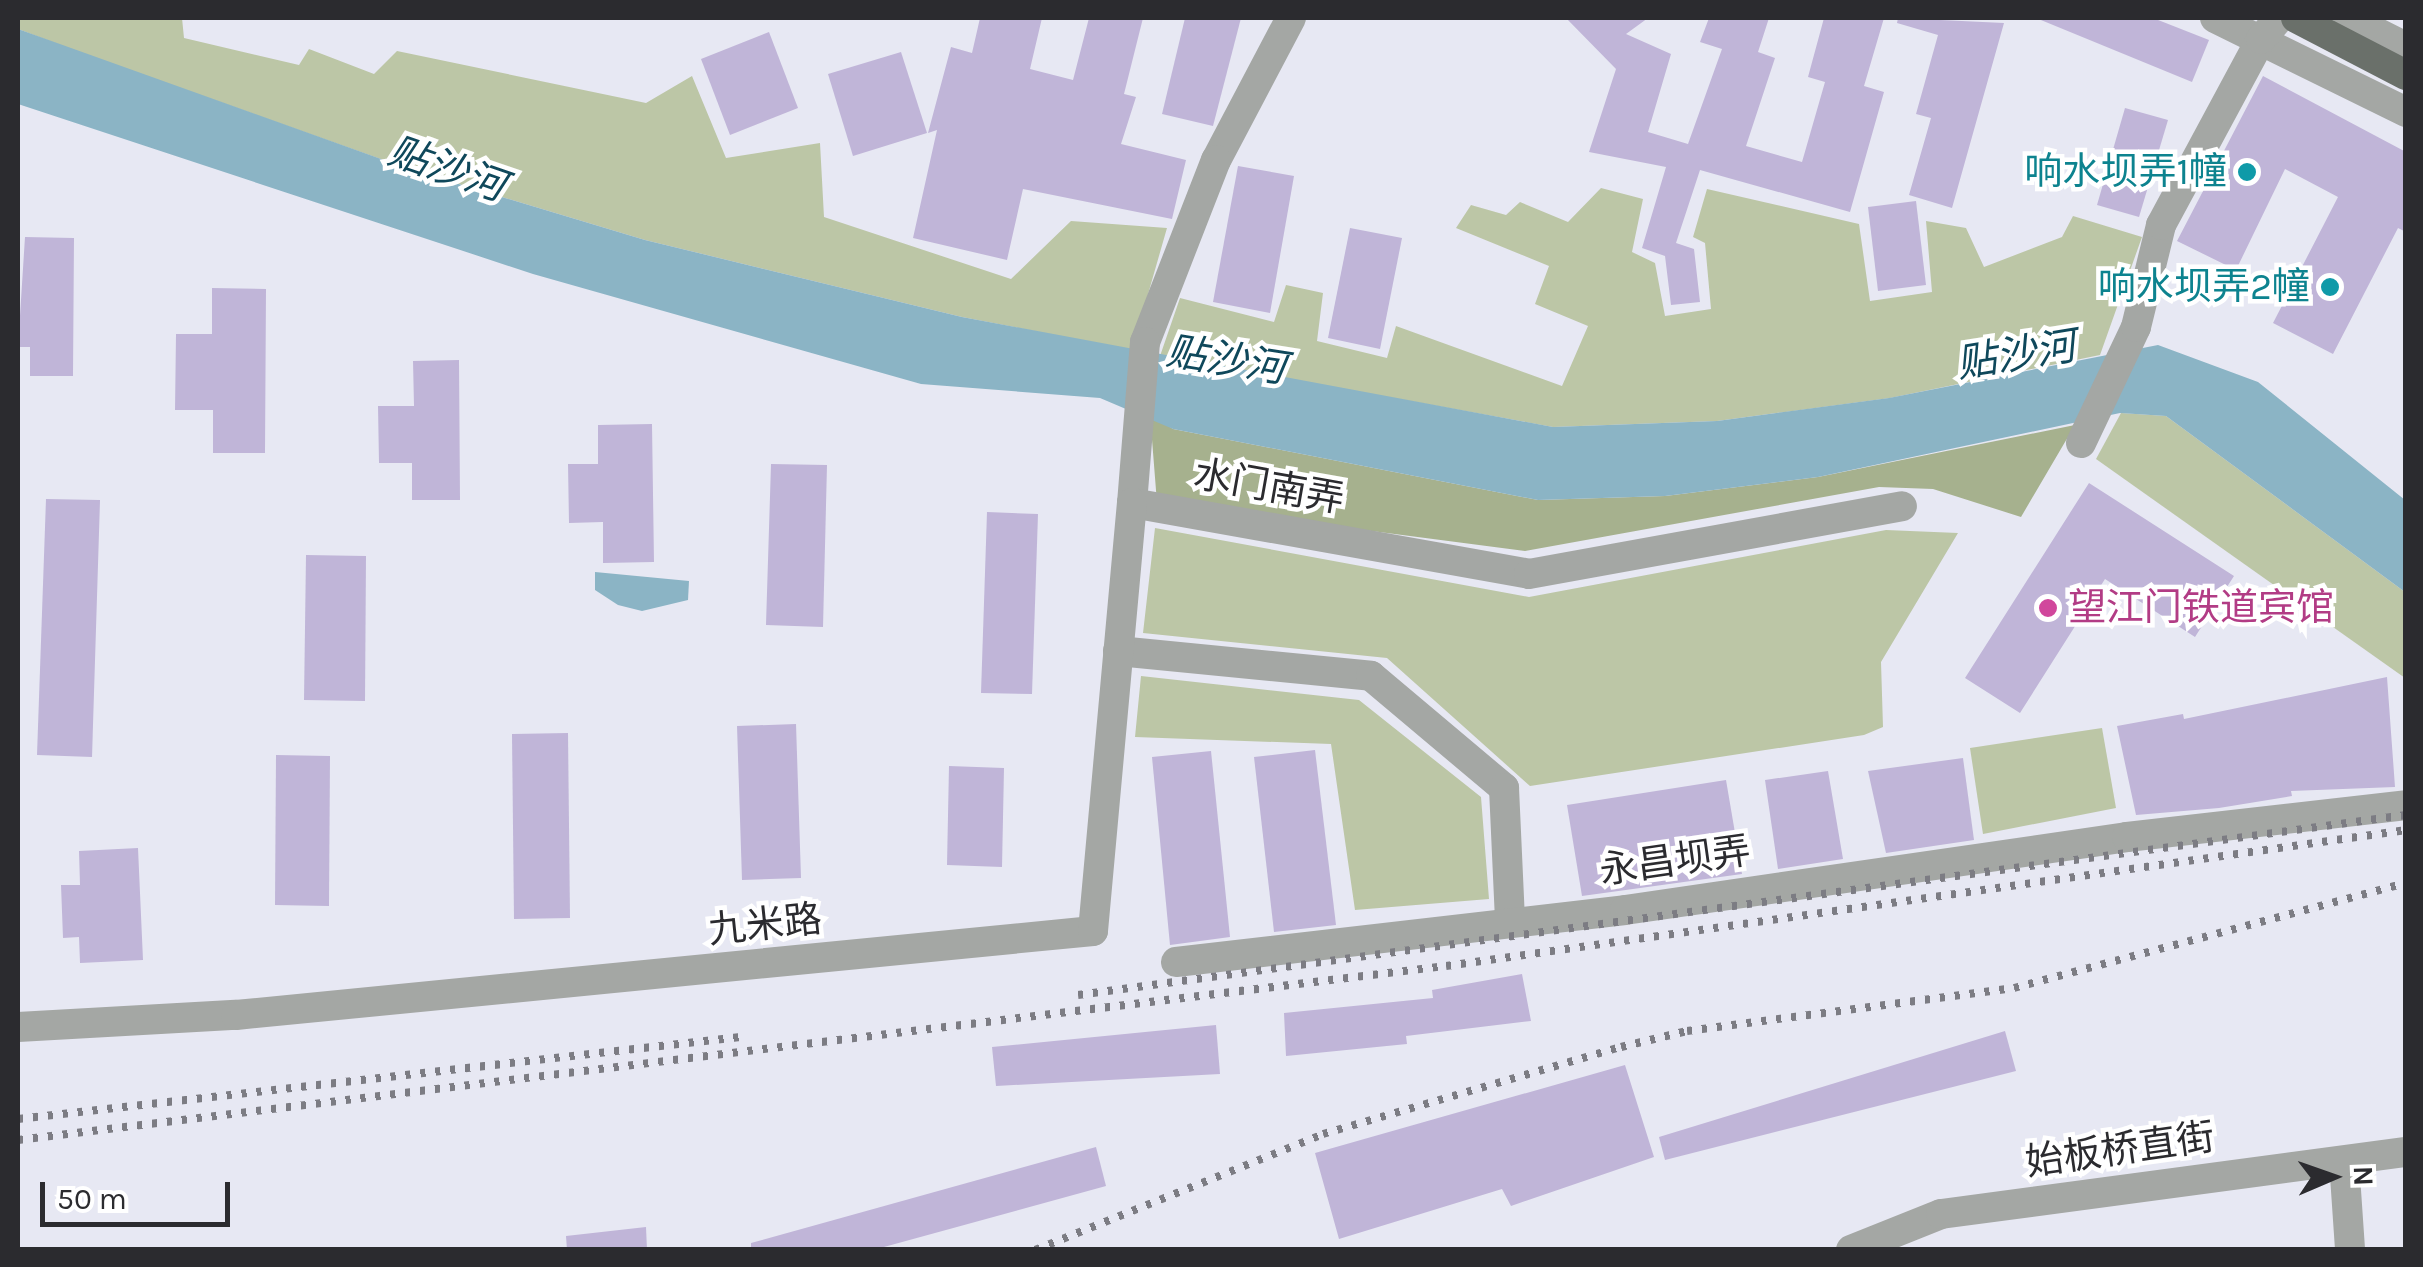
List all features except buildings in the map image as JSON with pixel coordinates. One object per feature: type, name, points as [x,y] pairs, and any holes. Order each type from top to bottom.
[{"type":"main road","points":[[2296,18],[2406,74]]},
{"type":"street","points":[[1132,503],[1145,342],[1182,234],[1291,18]]},
{"type":"street","points":[[2215,18],[2270,28],[2406,112]]},
{"type":"street","points":[[2348,18],[2406,47]]},
{"type":"street","points":[[2081,444],[2136,326],[2161,226],[2270,28]]},
{"type":"street","name":"水门南弄","points":[[1132,503],[1529,574],[1902,506]]},
{"type":"street","name":"九米路","points":[[18,1028],[236,1015],[1093,930],[1132,503]]},
{"type":"street","points":[[1118,651],[1371,676],[1504,788],[1510,920]]},
{"type":"street","name":"永昌坝弄","points":[[1176,962],[2406,805]]},
{"type":"street","name":"始板桥直街","points":[[1850,1250],[1941,1214],[2406,1152]]},
{"type":"street","points":[[2344,1160],[2350,1250]]},
{"type":"green space","points":[[18,18],[182,18],[184,38],[299,65],[309,49],[374,74],[397,51],[646,103],[692,76],[726,158],[820,143],[824,217],[1011,279],[1071,221],[1167,228],[1132,350],[962,317],[645,240],[409,169],[84,54],[18,29]]},
{"type":"green space","points":[[1601,188],[1643,199],[1632,252],[1655,263],[1665,316],[1711,309],[1705,243],[1693,237],[1707,189],[1859,224],[1870,301],[1932,292],[1926,221],[1966,228],[1984,267],[2062,237],[2073,216],[2142,237],[2100,355],[1890,398],[1717,421],[1553,427],[1160,356],[1180,298],[1274,322],[1286,285],[1323,293],[1317,341],[1387,358],[1396,326],[1562,386],[1588,326],[1535,304],[1549,266],[1456,228],[1471,205],[1506,215],[1520,202],[1568,222]]},
{"type":"green space","points":[[2121,413],[2166,416],[2405,592],[2405,678],[2096,459]]},
{"type":"green space","points":[[1150,414],[1173,429],[1538,500],[1665,496],[1818,477],[2075,425],[2021,517],[1933,489],[1879,487],[1525,551],[1157,503]]},
{"type":"green space","points":[[1155,528],[1529,597],[1886,530],[1958,533],[1881,662],[1883,727],[1864,735],[1530,786],[1387,658],[1143,633]]},
{"type":"green space","points":[[1141,676],[1359,700],[1481,797],[1489,899],[1355,910],[1331,744],[1135,737]]},
{"type":"green space","points":[[2102,728],[2116,808],[1983,834],[1970,748]]},
{"type":"water","points":[[18,29],[409,169],[645,240],[962,317],[1553,427],[1717,421],[1889,398],[2158,345],[2258,382],[2405,500],[2405,592],[2166,416],[2120,413],[1818,477],[1665,496],[1538,500],[1173,429],[1100,398],[921,384],[533,274],[18,104]]},
{"type":"water","points":[[595,572],[689,581],[688,600],[642,611],[618,605],[595,590]]},
{"type":"railway","points":[[1078,995],[2406,815]]},
{"type":"railway","points":[[18,1140],[1446,966],[2406,830]]},
{"type":"railway","points":[[1035,1250],[1323,1134],[1621,1047],[1687,1031],[2014,988],[2406,883]]},
{"type":"railway","points":[[18,1119],[740,1037]]},
{"type":"place","name":"响水坝弄1幢","points":[[2247,172]]},
{"type":"place","name":"响水坝弄2幢","points":[[2330,287]]},
{"type":"place","name":"望江门铁道宾馆","points":[[2048,608]]},
{"type":"water label","name":"贴沙河","points":[[447,169]]},
{"type":"water label","name":"贴沙河","points":[[2016,355]]},
{"type":"water label","name":"贴沙河","points":[[1226,360]]}]
